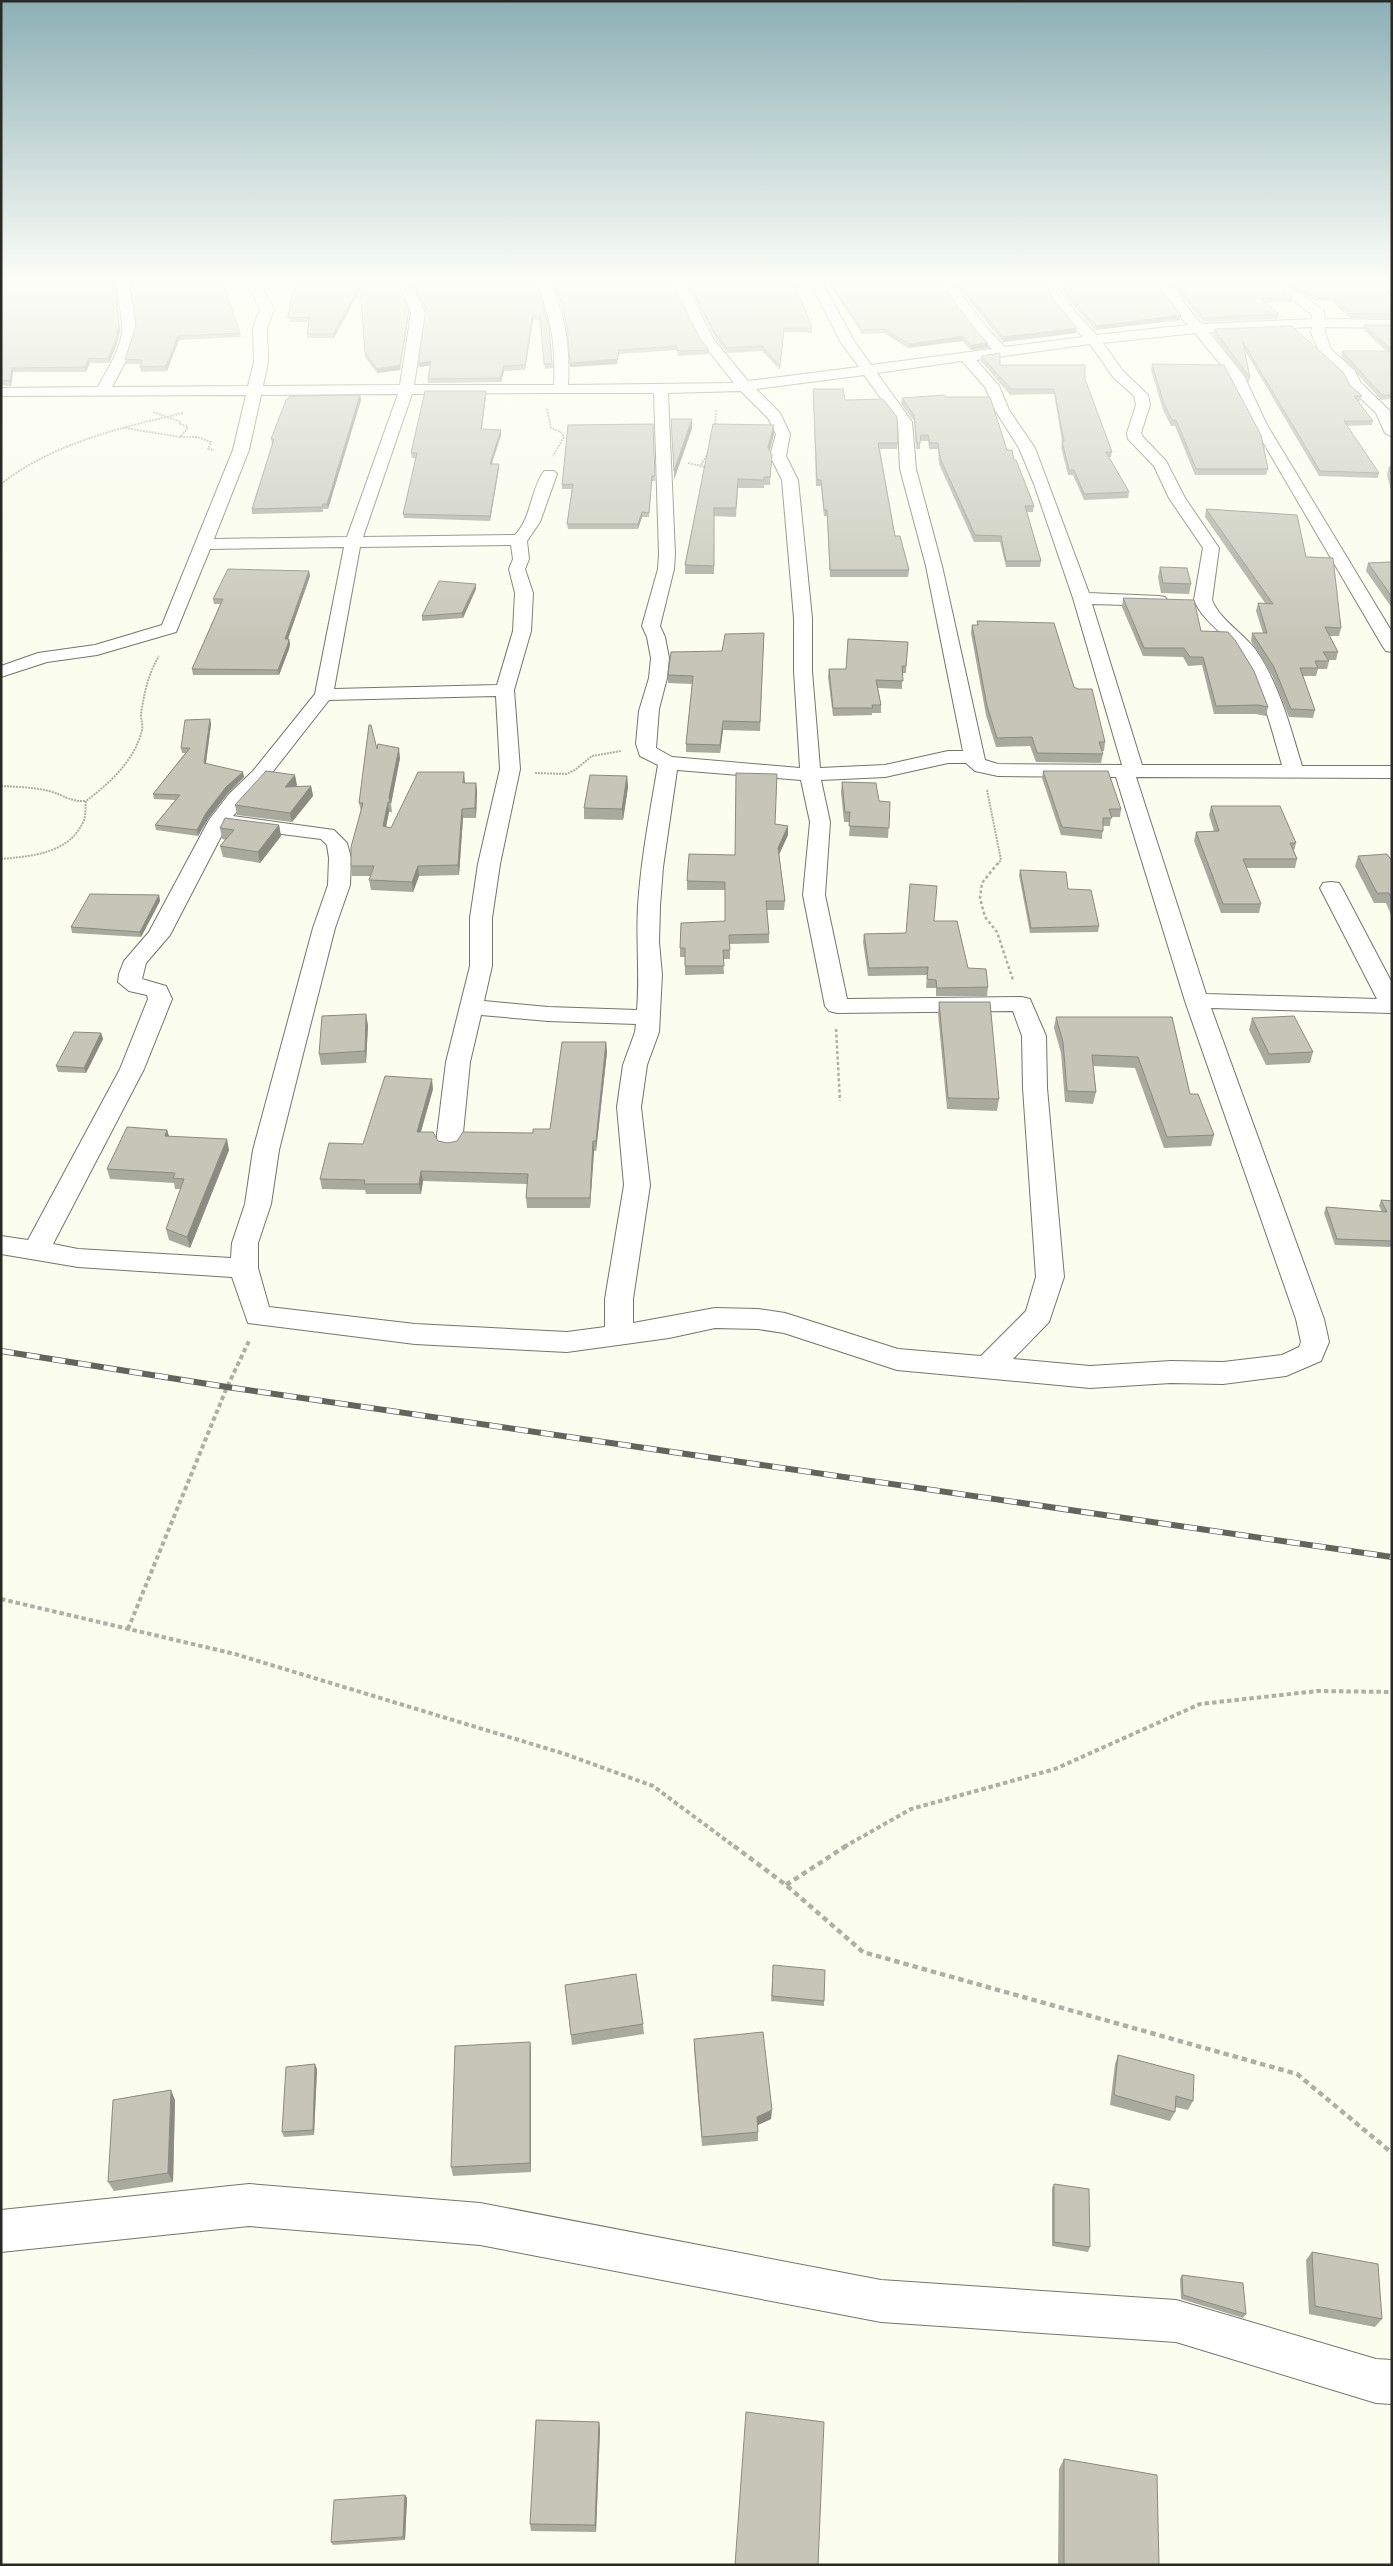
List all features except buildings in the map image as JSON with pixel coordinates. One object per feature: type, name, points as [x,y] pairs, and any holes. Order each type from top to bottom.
[{"type":"street","points":[[1,672],[44,657],[98,650],[170,628],[241,450],[254,400]]},
{"type":"street","points":[[36,1251],[132,1068],[160,1000],[158,991],[136,986],[130,982],[130,974],[135,961],[159,935],[219,820],[236,798],[260,775],[324,695],[326,675],[353,543],[403,400]]},
{"type":"street","points":[[661,400],[664,516],[667,554],[666,569],[651,626],[659,642],[659,681],[648,711],[648,725],[644,739],[647,752],[668,763],[810,775],[885,771],[948,757],[978,762],[998,770],[1392,772]]},
{"type":"street","points":[[760,400],[776,416],[783,434],[778,456],[790,480],[803,618],[803,671],[810,775],[820,822],[814,895],[837,1006],[1022,1004],[1034,1036],[1035,1088],[1050,1277],[1039,1315],[988,1367]]},
{"type":"street","points":[[889,400],[905,422],[908,469],[934,566],[978,762]]},
{"type":"street","points":[[219,820],[303,829],[327,834],[337,842],[340,858],[339,885],[324,928],[279,1098],[266,1150],[258,1204],[245,1243],[244,1268],[249,1292],[258,1316],[415,1334],[567,1342],[669,1328],[714,1318],[758,1319],[785,1323],[897,1359],[1090,1377],[1171,1372],[1223,1373],[1286,1365],[1310,1354],[1315,1342],[1310,1319],[1197,1001],[1129,771],[1082,598],[1027,448],[1002,410],[998,400]]},
{"type":"street","points":[[1142,400],[1143,405],[1134,432],[1136,439],[1161,464],[1177,498],[1211,548],[1209,571],[1203,585],[1203,602],[1216,618],[1239,639],[1253,659],[1278,718],[1294,772]]},
{"type":"street","points":[[1252,400],[1260,425],[1392,647]]},
{"type":"street","points":[[1371,400],[1383,411],[1392,432]]},
{"type":"street","points":[[203,544],[519,540],[529,530],[536,518],[542,488],[549,474]]},
{"type":"street","points":[[449,1143],[458,1062],[482,966],[481,918],[489,864],[510,769],[505,690],[522,632],[524,593],[517,569],[521,559],[519,540]]},
{"type":"street","points":[[1082,598],[1203,602]]},
{"type":"street","points":[[324,695],[505,690]]},
{"type":"street","points":[[619,1335],[619,1299],[637,1185],[629,1107],[635,1065],[647,1032],[646,1017],[651,975],[648,942],[652,867],[668,763]]},
{"type":"street","points":[[1197,1001],[1392,1006],[1332,888]]},
{"type":"street","points":[[472,1007],[548,1014],[646,1017]]},
{"type":"street","points":[[1,1245],[78,1258],[244,1268]]},
{"type":"street","points":[[1,2231],[249,2205],[480,2224],[881,2301],[1176,2321],[1376,2381],[1392,2382]]},
{"type":"path","points":[[549,400],[547,406],[551,428],[561,432],[564,437],[552,456],[549,474]]},
{"type":"path","points":[[714,430],[716,400]]},
{"type":"path","points":[[150,411],[186,426],[187,429],[180,437]]},
{"type":"path","points":[[1,484],[19,470],[64,448],[122,428],[169,418],[186,412]]},
{"type":"path","points":[[122,428],[206,439],[211,442],[208,449],[241,450]]},
{"type":"path","points":[[701,465],[710,450]]},
{"type":"path","points":[[664,458],[701,465],[711,469]]},
{"type":"path","points":[[1,786],[46,790],[63,794],[73,802],[86,801],[103,789],[122,770],[143,728],[141,719],[148,679]]},
{"type":"path","points":[[510,769],[556,775],[574,771],[584,760],[595,754],[647,752]]},
{"type":"path","points":[[978,762],[1001,860],[982,883],[980,898],[985,917],[997,932],[1022,1004]]},
{"type":"path","points":[[1,859],[46,854],[69,840],[84,820],[86,801]]},
{"type":"path","points":[[837,1006],[840,1101]]},
{"type":"path","points":[[128,1629],[227,1387],[258,1323],[258,1316]]},
{"type":"path","points":[[1,1599],[244,1657],[565,1754],[653,1786],[786,1885],[862,1952],[1297,2074],[1392,2152]]},
{"type":"path","points":[[786,1885],[837,1851],[911,1809],[1055,1769],[1200,1704],[1317,1690],[1392,1692]]},
{"type":"railway","points":[[1,1351],[227,1387],[1392,1557]]}]
